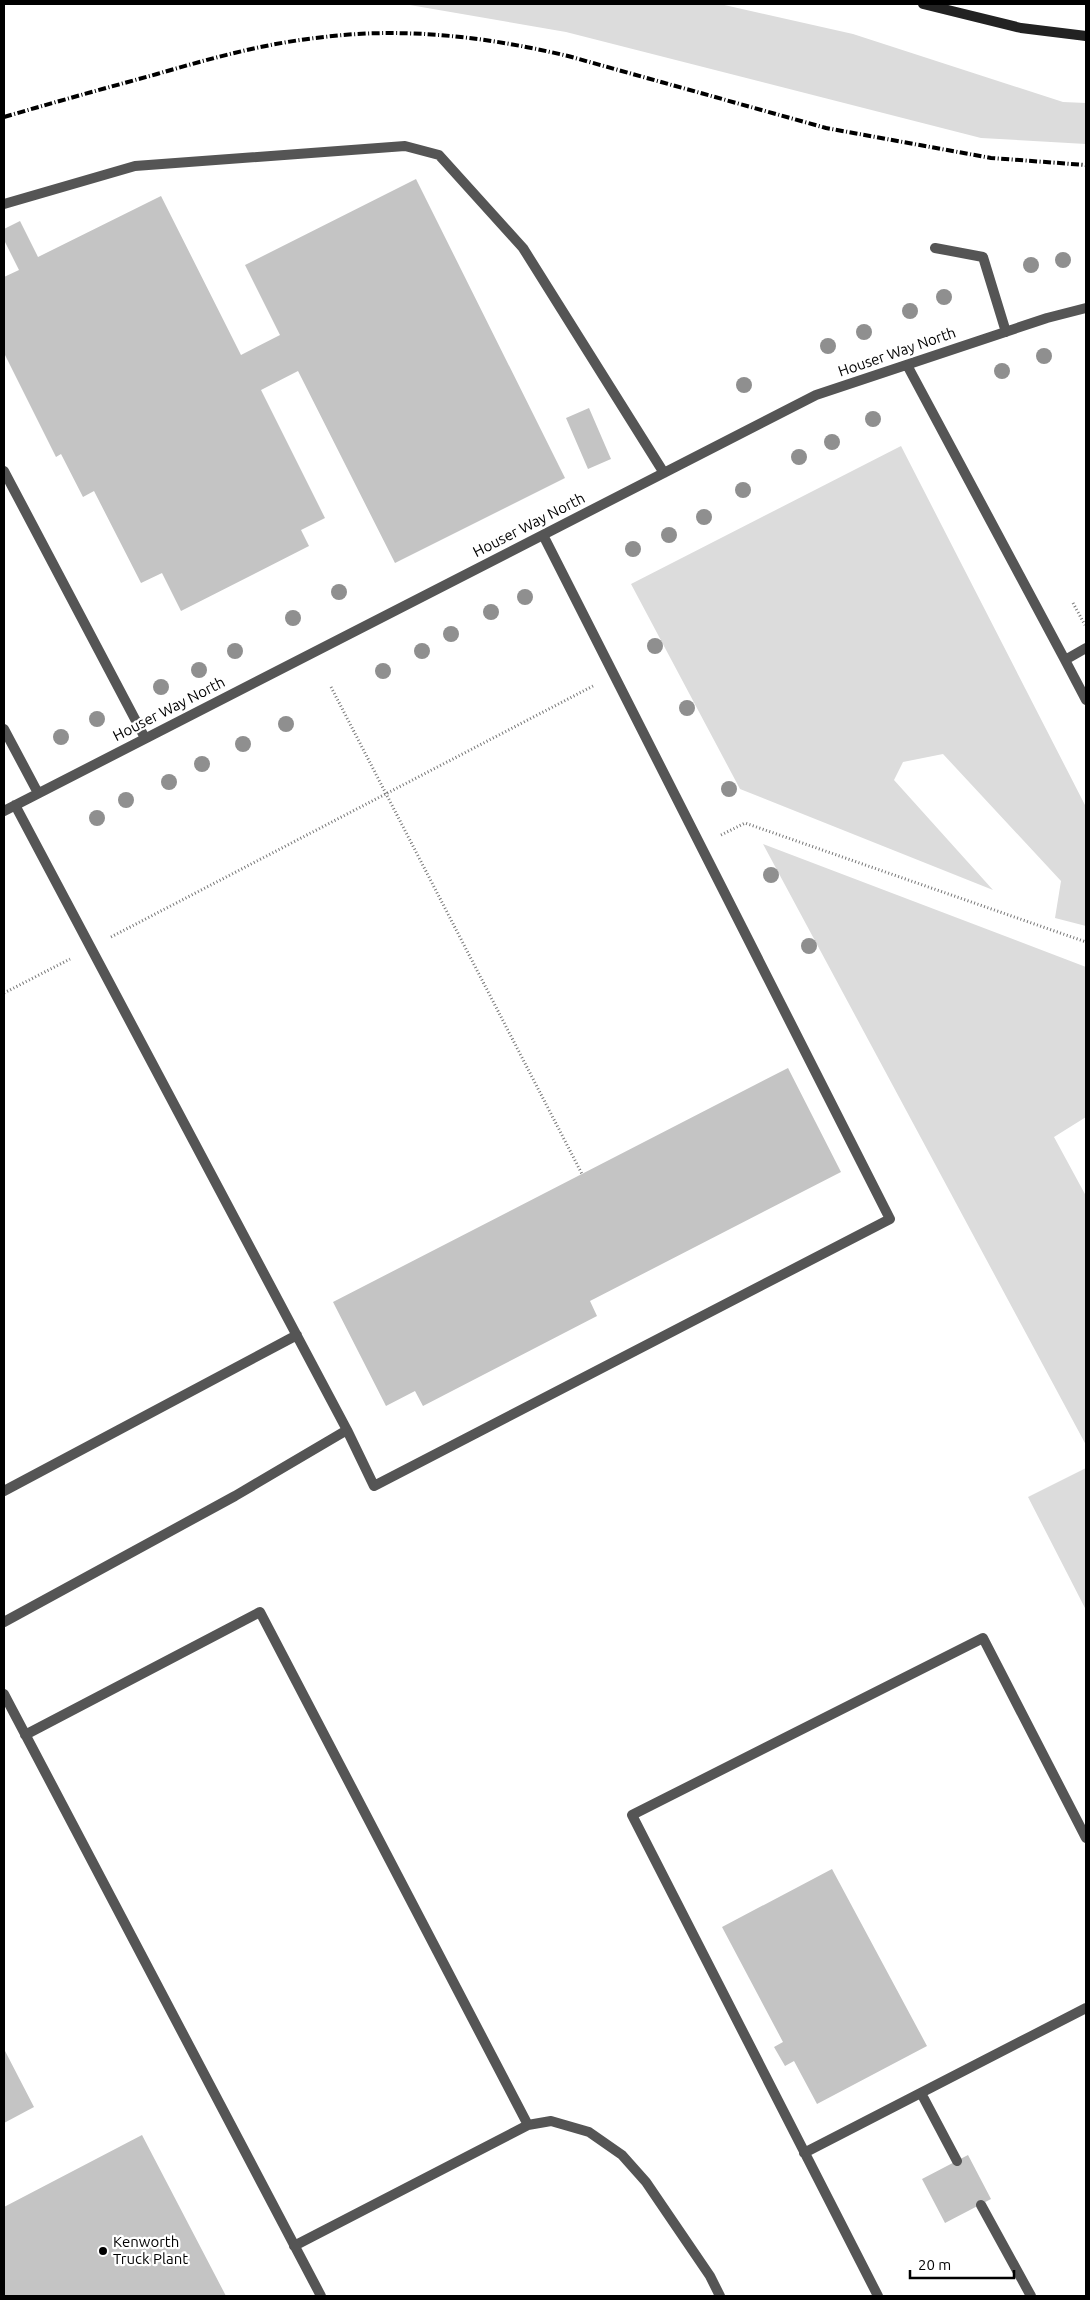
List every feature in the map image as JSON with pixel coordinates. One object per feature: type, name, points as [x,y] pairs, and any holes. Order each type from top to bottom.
[{"type":"main road","points":[[923,4],[1021,28],[1086,36]]},
{"type":"lane","points":[[4,204],[135,166],[405,146],[439,155],[523,248],[664,473]]},
{"type":"lane","points":[[935,248],[983,257],[1006,332]]},
{"type":"lane","name":"Houser Way North","points":[[4,811],[816,395],[1047,318],[1086,308]]},
{"type":"lane","points":[[907,365],[1086,700]]},
{"type":"lane","points":[[4,471],[145,738]]},
{"type":"lane","points":[[15,805],[297,1335],[374,1486],[890,1219],[543,535]]},
{"type":"lane","points":[[1065,660],[1086,648]]},
{"type":"lane","points":[[4,729],[38,793]]},
{"type":"lane","points":[[4,1490],[297,1335]]},
{"type":"lane","points":[[4,1622],[235,1496],[347,1430]]},
{"type":"lane","points":[[25,1735],[260,1612],[528,2125]]},
{"type":"lane","points":[[878,2296],[632,1814],[983,1638],[1086,1838]]},
{"type":"lane","points":[[4,1694],[321,2296]]},
{"type":"lane","points":[[804,2153],[1086,2008]]},
{"type":"lane","points":[[921,2093],[958,2160]]},
{"type":"lane","points":[[294,2246],[528,2125],[551,2121],[589,2132],[622,2155],[646,2182],[710,2276],[720,2296]]},
{"type":"lane","points":[[981,2204],[1031,2296]]},
{"type":"path","points":[[1073,603],[1086,628]]},
{"type":"path","points":[[4,993],[614,675]]},
{"type":"path","points":[[331,687],[582,1174]]},
{"type":"path","points":[[700,846],[745,823],[1086,942]]},
{"type":"shaded area","points":[[404,4],[720,4],[853,34],[1063,102],[1086,103],[1086,144],[981,138],[566,32]]},
{"type":"shaded area","points":[[901,446],[1086,807],[1086,926],[1055,918],[1061,881],[943,754],[903,762],[894,780],[993,890],[740,789],[631,584]]},
{"type":"shaded area","points":[[763,844],[1086,967],[1086,1117],[1054,1137],[1086,1196],[1086,1445]]},
{"type":"shaded area","points":[[1086,1468],[1086,1610],[1028,1497]]},
{"type":"building","points":[[416,179],[565,478],[395,563],[298,371],[261,390],[325,518],[301,530],[309,546],[181,611],[162,573],[141,583],[94,491],[83,497],[61,454],[56,457],[4,353],[4,277],[19,270],[4,240],[4,229],[20,221],[38,257],[161,196],[241,355],[280,335],[245,265]]},
{"type":"building","points":[[589,408],[611,459],[588,469],[566,418]]},
{"type":"building","points":[[788,1068],[841,1172],[590,1301],[597,1316],[423,1406],[415,1391],[386,1406],[333,1302]]},
{"type":"building","points":[[832,1869],[927,2046],[817,2104],[794,2061],[785,2066],[774,2047],[783,2042],[722,1927]]},
{"type":"building","points":[[4,2049],[34,2107],[4,2123]]},
{"type":"building","name":"Kenworth Truck Plant","points":[[142,2135],[226,2296],[4,2296],[4,2207]]},
{"type":"building","points":[[968,2155],[991,2199],[945,2223],[922,2179]]},
{"type":"railway","points":[[4,117],[198,62],[260,47],[355,34],[416,34],[477,39],[538,49],[826,128],[991,158],[1086,165]]},
{"type":"place","name":"Kenworth Truck Plant","points":[[103,2251]]}]
